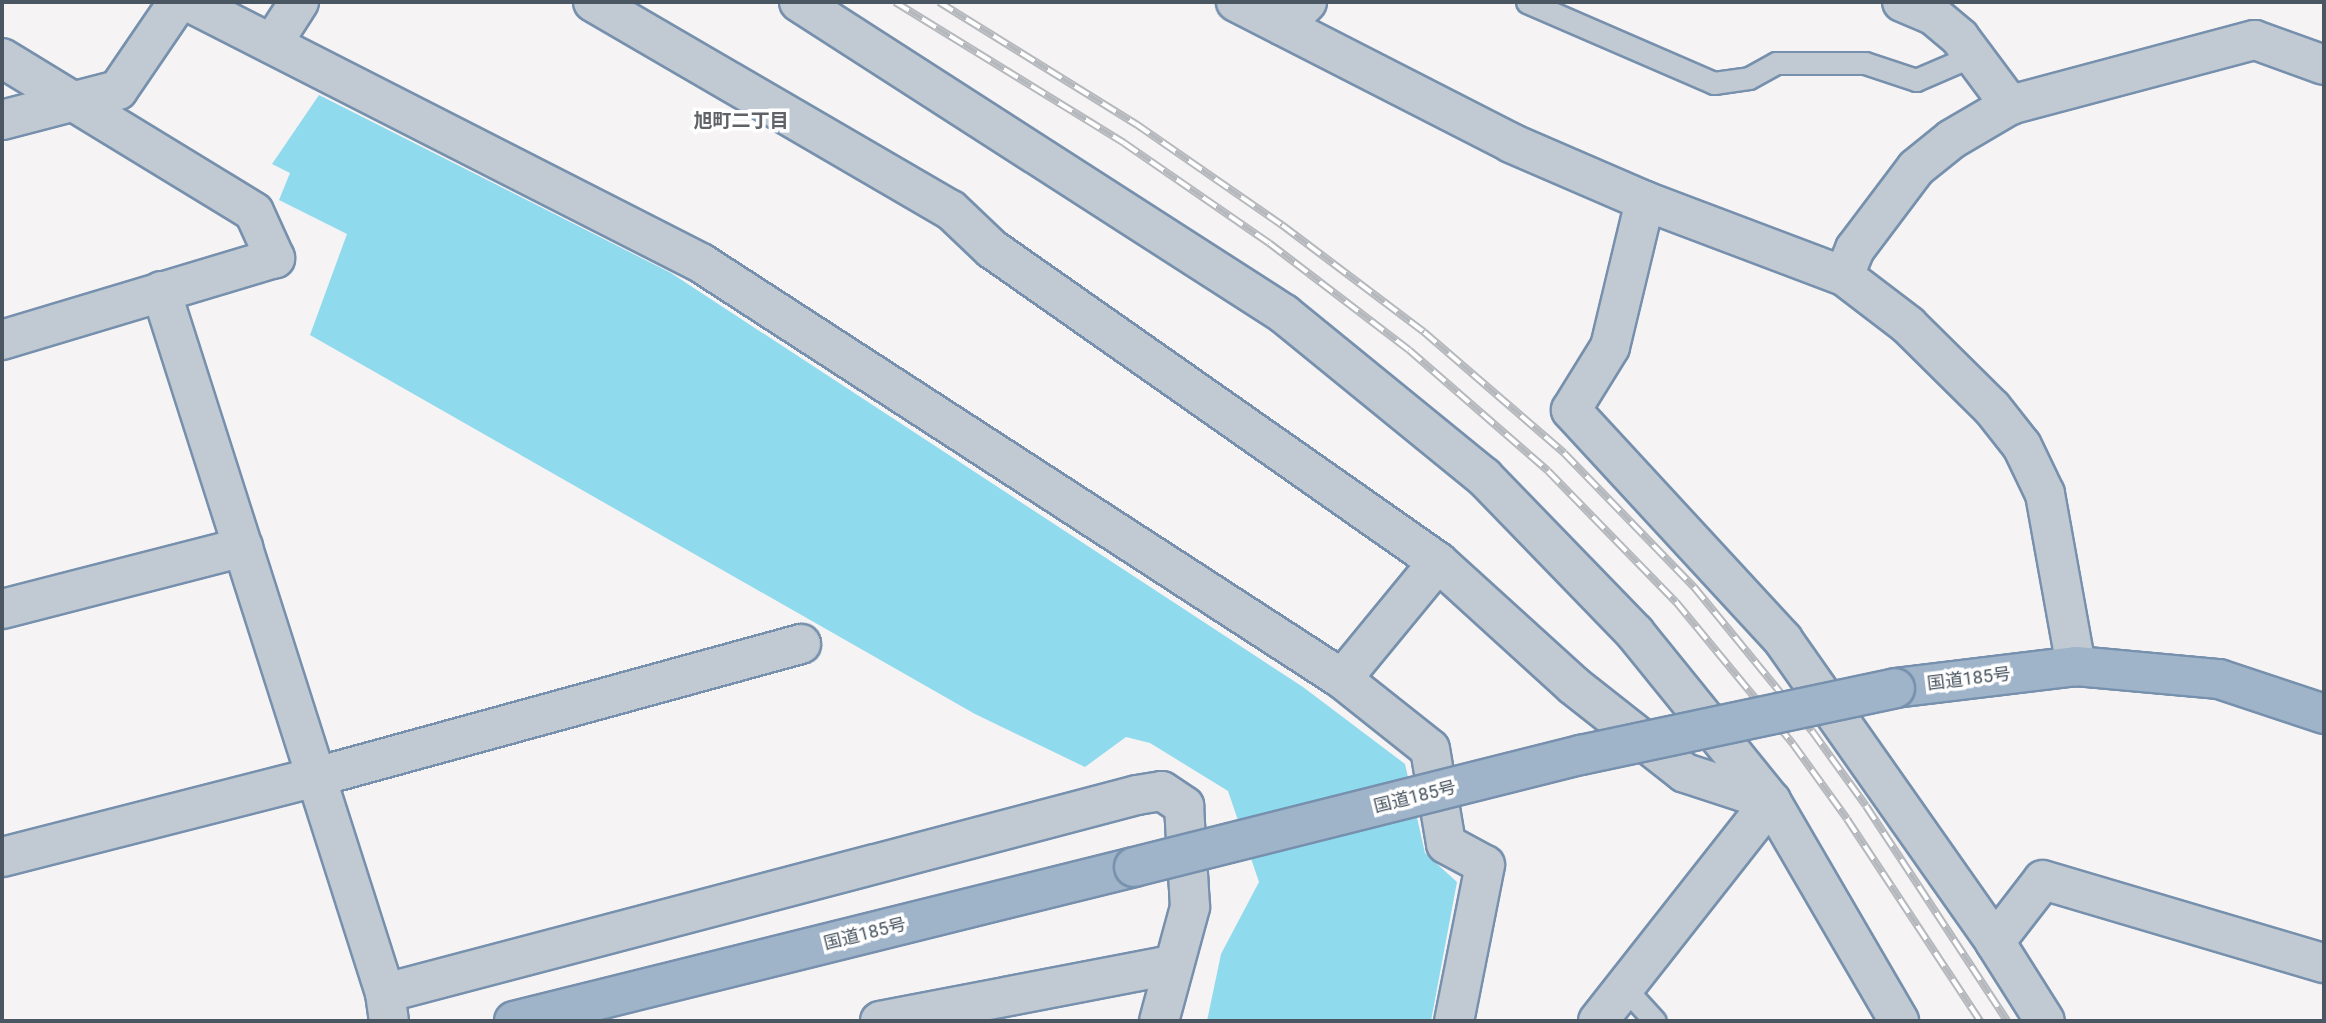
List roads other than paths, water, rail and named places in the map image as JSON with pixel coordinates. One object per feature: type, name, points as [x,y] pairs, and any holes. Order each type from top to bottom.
[{"type":"highway","name":"国道185号","points":[[519,1021],[1581,755],[1895,688],[2076,666],[2219,679],[2324,714]]},
{"type":"street","points":[[2,120],[118,90],[178,2]]},
{"type":"street","points":[[189,2],[701,263],[1342,678],[1430,749],[1446,844],[1485,865],[1454,1021]]},
{"type":"street","points":[[272,44],[299,2]]},
{"type":"street","points":[[593,2],[951,210],[992,249],[1438,562],[1573,685],[1685,773],[1771,801]]},
{"type":"street","points":[[799,2],[1284,314],[1484,477],[1635,633],[1771,801],[1899,1021]]},
{"type":"street","points":[[1236,2],[1295,14],[1511,143],[1645,201],[1844,276],[1908,325],[1992,408],[2022,446],[2045,494],[2076,666]]},
{"type":"street","points":[[1902,2],[1933,15],[1960,38],[2010,105]]},
{"type":"street","points":[[1844,276],[1855,249],[1916,168],[1952,139],[2010,105],[2255,40],[2324,65]]},
{"type":"street","points":[[2,58],[254,212],[275,258],[2,340]]},
{"type":"street","points":[[1645,201],[1609,347],[1571,410],[1783,640],[1995,942],[2045,1021]]},
{"type":"street","points":[[161,291],[387,1007],[1137,795],[1162,791],[1184,806],[1190,907],[1172,965],[1159,1021]]},
{"type":"street","points":[[2,609],[243,547]]},
{"type":"street","points":[[1342,678],[1438,562]]},
{"type":"street","points":[[2,857],[316,777],[801,643]]},
{"type":"street","points":[[1598,1021],[1771,801]]},
{"type":"street","points":[[1995,942],[2043,880],[2324,963]]},
{"type":"street","points":[[880,1021],[1172,965]]},
{"type":"lane","points":[[1527,2],[1714,83],[1749,78],[1776,63],[1865,63],[1916,80],[1974,55]]},
{"type":"lane","points":[[1623,986],[1655,1021]]},
{"type":"water","points":[[319,95],[671,273],[1303,687],[1405,764],[1425,853],[1457,882],[1431,1021],[1207,1021],[1221,954],[1259,882],[1228,791],[1150,743],[1126,737],[1085,767],[975,714],[310,335],[347,234],[279,200],[290,173],[272,164]]},
{"type":"railway","points":[[895,2],[1124,143],[1269,243],[1409,350],[1548,471],[1676,602],[1793,744],[1847,819],[1980,1021]]},
{"type":"railway","points":[[939,2],[1136,124],[1282,225],[1424,332],[1564,453],[1694,587],[1812,731],[1866,806],[2007,1021]]},
{"type":"district","name":"旭町二丁目","points":[[741,121]]}]
